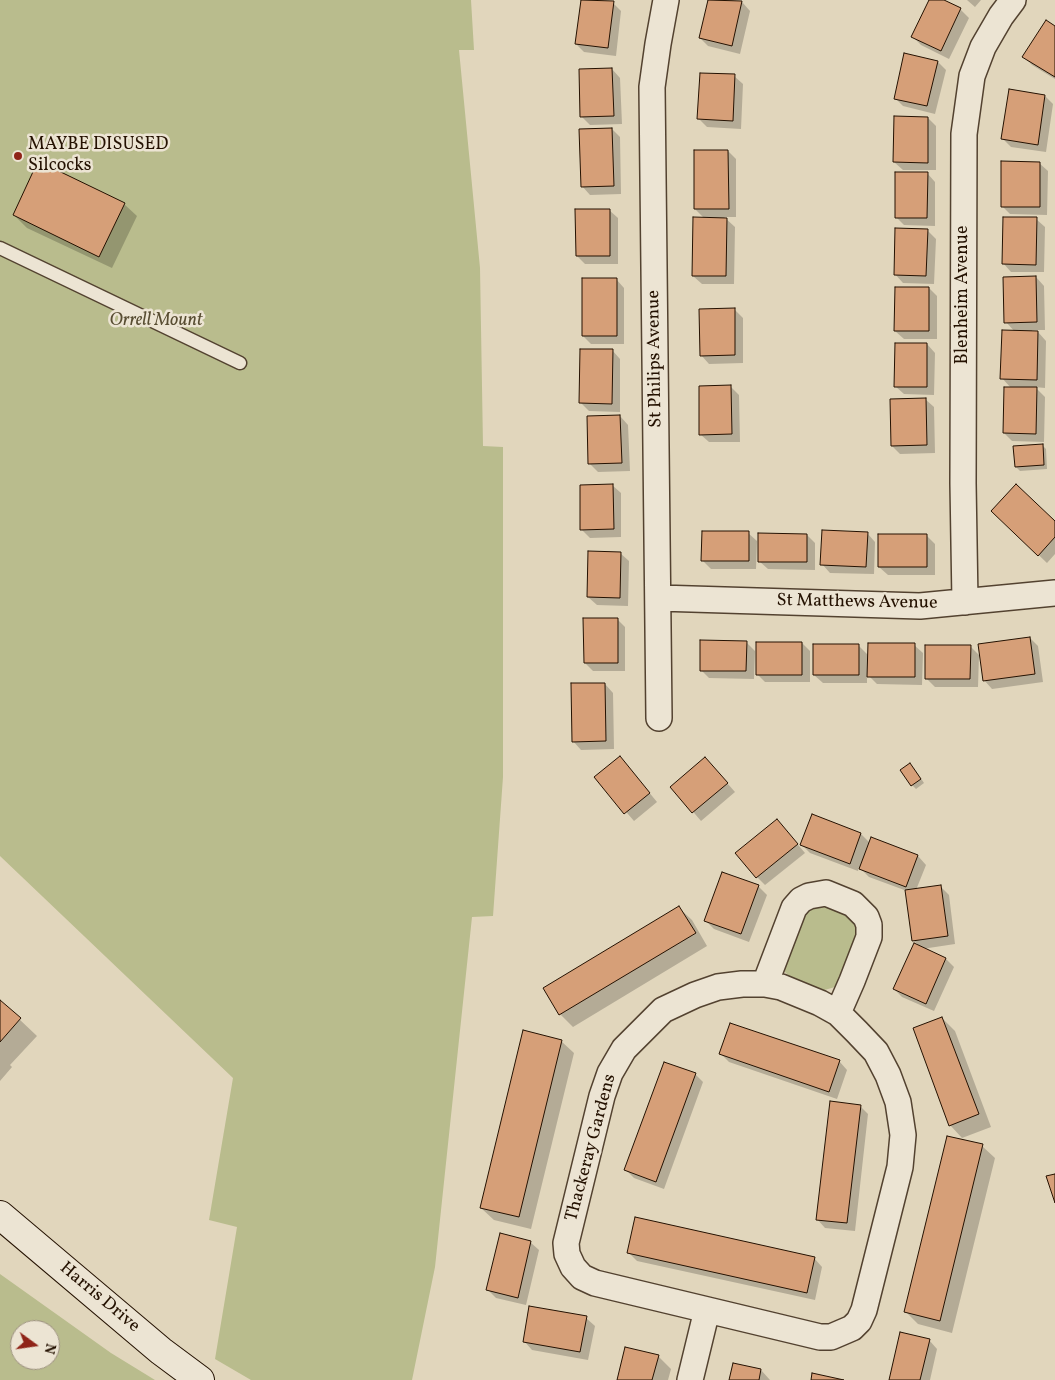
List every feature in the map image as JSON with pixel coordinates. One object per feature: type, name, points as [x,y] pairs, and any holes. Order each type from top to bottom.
[{"type":"street","name":"St Philips Avenue","points":[[659,718],[652,87],[666,0]]},
{"type":"street","name":"Blenheim Avenue","points":[[965,602],[963,483],[964,134],[972,76],[983,47],[1001,16],[1013,0]]},
{"type":"street","name":"St Matthews Avenue","points":[[659,598],[920,606],[1055,593]]},
{"type":"street","points":[[765,984],[794,908],[809,896],[826,893],[853,904],[866,917],[869,925],[869,936],[838,1013]]},
{"type":"street","name":"Thackeray Gardens","points":[[765,984],[782,987],[820,1002],[838,1013],[876,1052],[888,1074],[898,1102],[903,1135],[900,1167],[864,1310],[852,1328],[832,1337],[826,1337],[595,1283],[582,1277],[573,1268],[567,1254],[566,1242],[602,1096],[610,1072],[624,1049],[664,1010],[687,998],[718,987],[765,984]]},
{"type":"street","name":"Harris Drive","points":[[0,1215],[161,1351],[200,1380]]},
{"type":"street","points":[[690,1380],[707,1310]]},
{"type":"lane","points":[[0,248],[240,363]]},
{"type":"green space","name":"Orrell Mount","points":[[0,0],[471,0],[474,50],[459,50],[480,268],[483,446],[503,447],[503,777],[493,916],[472,917],[435,1267],[412,1380],[251,1380],[215,1359],[237,1227],[209,1220],[233,1078],[0,856]]},
{"type":"green space","points":[[825,905],[850,916],[857,927],[858,937],[842,979],[835,987],[821,991],[790,977],[785,972],[783,966],[801,917],[810,907]]},
{"type":"green space","points":[[0,1274],[111,1353],[155,1380],[0,1380]]},
{"type":"building","points":[[581,0],[614,1],[608,48],[575,44]]},
{"type":"building","points":[[708,0],[742,1],[732,46],[699,38]]},
{"type":"building","points":[[929,0],[944,0],[961,8],[941,51],[911,37]]},
{"type":"building","points":[[1046,20],[1055,26],[1055,77],[1022,57]]},
{"type":"building","points":[[904,53],[938,61],[927,106],[894,99]]},
{"type":"building","points":[[612,68],[614,116],[580,117],[579,69]]},
{"type":"building","points":[[700,73],[735,74],[733,121],[697,119]]},
{"type":"building","points":[[1009,89],[1045,95],[1038,145],[1001,139]]},
{"type":"building","points":[[894,116],[928,117],[928,163],[893,162]]},
{"type":"building","points":[[612,128],[614,186],[581,187],[579,129]]},
{"type":"building","points":[[694,150],[728,150],[729,209],[694,209]]},
{"type":"building","points":[[38,161],[125,203],[99,257],[13,215]]},
{"type":"building","points":[[1001,161],[1040,162],[1040,207],[1001,207]]},
{"type":"building","points":[[895,172],[928,172],[927,218],[895,218]]},
{"type":"building","points":[[575,209],[610,209],[610,256],[576,256]]},
{"type":"building","points":[[693,217],[727,218],[726,276],[692,276]]},
{"type":"building","points":[[1003,217],[1037,217],[1036,265],[1002,264]]},
{"type":"building","points":[[895,228],[928,229],[926,276],[894,275]]},
{"type":"building","points":[[1036,276],[1037,322],[1004,323],[1003,277]]},
{"type":"building","points":[[582,278],[617,278],[617,336],[582,336]]},
{"type":"building","points":[[895,287],[929,287],[929,331],[894,331]]},
{"type":"building","points":[[735,308],[735,355],[700,356],[699,309]]},
{"type":"building","points":[[1002,330],[1038,331],[1037,380],[1000,379]]},
{"type":"building","points":[[895,343],[927,343],[927,387],[894,387]]},
{"type":"building","points":[[580,349],[613,349],[612,404],[579,403]]},
{"type":"building","points":[[731,385],[732,434],[699,435],[699,386]]},
{"type":"building","points":[[1004,387],[1037,387],[1036,434],[1003,433]]},
{"type":"building","points":[[926,398],[927,445],[891,446],[890,399]]},
{"type":"building","points":[[620,415],[622,463],[588,464],[587,416]]},
{"type":"building","points":[[1043,444],[1044,465],[1015,467],[1013,446]]},
{"type":"building","points":[[613,484],[614,529],[580,530],[580,485]]},
{"type":"building","points":[[1016,484],[1055,521],[1055,537],[1038,556],[991,511]]},
{"type":"building","points":[[822,530],[868,532],[866,567],[820,565]]},
{"type":"building","points":[[702,531],[749,531],[749,561],[701,561]]},
{"type":"building","points":[[758,533],[807,534],[807,562],[758,562]]},
{"type":"building","points":[[878,534],[927,534],[927,567],[878,567]]},
{"type":"building","points":[[588,551],[621,552],[620,598],[587,597]]},
{"type":"building","points":[[583,618],[618,618],[618,663],[584,663]]},
{"type":"building","points":[[1030,637],[1035,674],[983,681],[978,644]]},
{"type":"building","points":[[700,640],[747,641],[746,671],[700,671]]},
{"type":"building","points":[[756,642],[802,642],[802,675],[756,675]]},
{"type":"building","points":[[868,643],[915,643],[915,677],[867,677]]},
{"type":"building","points":[[813,644],[859,644],[859,675],[813,675]]},
{"type":"building","points":[[925,645],[971,645],[970,679],[925,679]]},
{"type":"building","points":[[571,683],[605,683],[606,741],[572,742]]},
{"type":"building","points":[[620,756],[650,793],[624,814],[594,777]]},
{"type":"building","points":[[705,757],[728,783],[692,813],[670,787]]},
{"type":"building","points":[[910,763],[921,779],[911,786],[900,770]]},
{"type":"building","points":[[812,814],[861,833],[850,864],[800,845]]},
{"type":"building","points":[[777,819],[798,844],[756,878],[735,853]]},
{"type":"building","points":[[871,837],[918,855],[906,887],[859,869]]},
{"type":"building","points":[[722,872],[759,885],[741,934],[704,921]]},
{"type":"building","points":[[941,885],[948,936],[912,941],[905,890]]},
{"type":"building","points":[[679,906],[696,933],[559,1015],[543,988]]},
{"type":"building","points":[[914,943],[946,958],[926,1004],[893,989]]},
{"type":"building","points":[[0,1000],[21,1018],[0,1042]]},
{"type":"building","points":[[942,1017],[979,1114],[949,1126],[913,1028]]},
{"type":"building","points":[[730,1023],[840,1060],[829,1092],[719,1054]]},
{"type":"building","points":[[523,1030],[562,1040],[519,1217],[480,1208]]},
{"type":"building","points":[[664,1062],[696,1073],[656,1182],[624,1170]]},
{"type":"building","points":[[830,1101],[861,1105],[847,1223],[816,1220]]},
{"type":"building","points":[[947,1136],[983,1144],[940,1321],[904,1312]]},
{"type":"building","points":[[1055,1174],[1055,1203],[1046,1176]]},
{"type":"building","points":[[635,1217],[815,1257],[807,1293],[627,1253]]},
{"type":"building","points":[[500,1233],[531,1241],[518,1298],[486,1290]]},
{"type":"building","points":[[529,1306],[587,1316],[580,1352],[523,1342]]},
{"type":"building","points":[[900,1332],[930,1339],[920,1380],[889,1380]]},
{"type":"building","points":[[625,1347],[659,1355],[652,1380],[617,1380]]},
{"type":"building","points":[[733,1363],[761,1369],[759,1380],[729,1380]]},
{"type":"building","points":[[812,1373],[844,1380],[811,1380]]},
{"type":"place","name":"MAYBE DISUSED Silcocks","points":[[18,156]]}]
